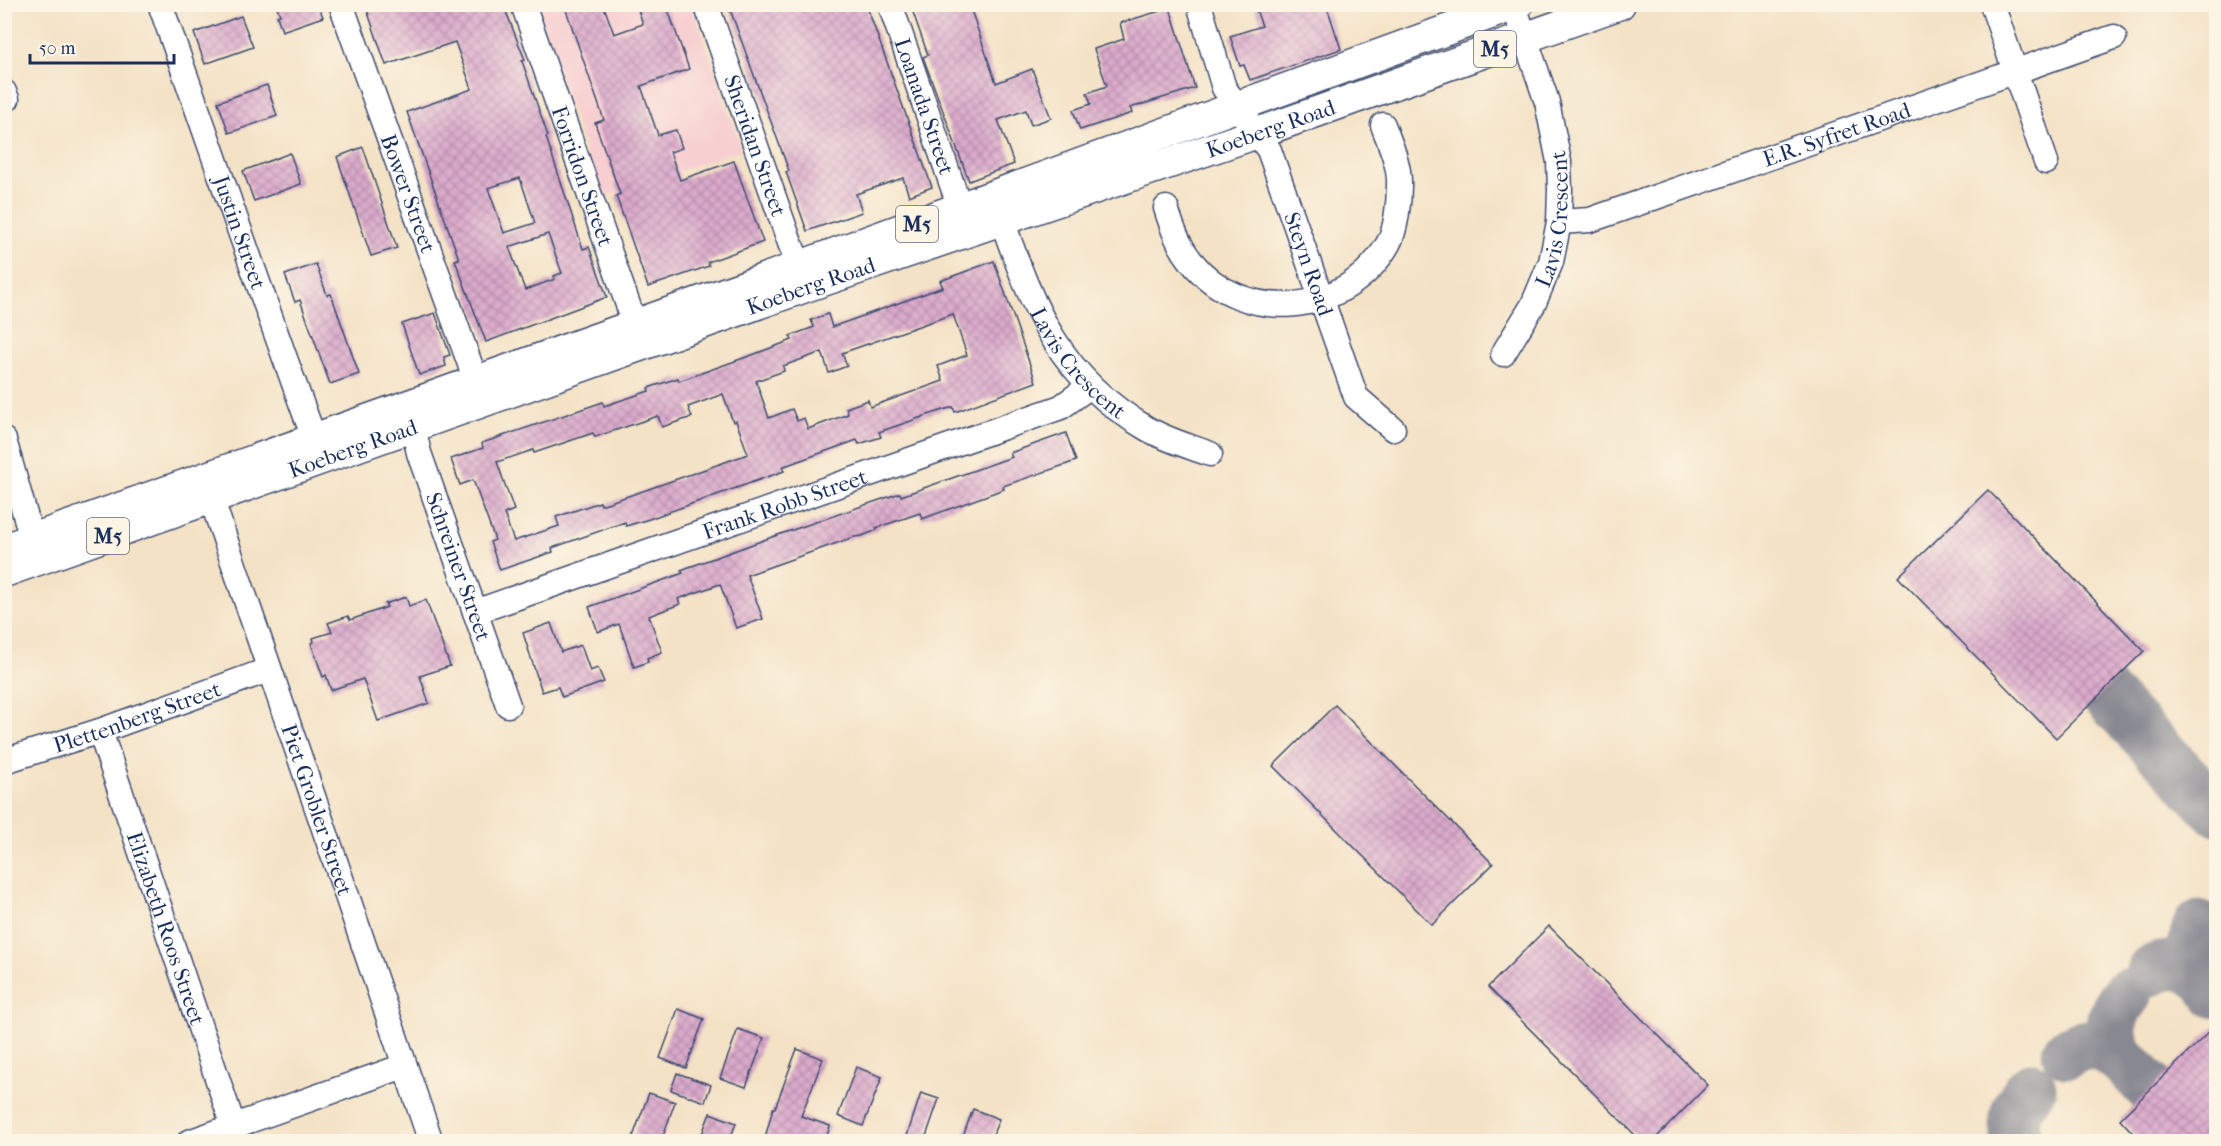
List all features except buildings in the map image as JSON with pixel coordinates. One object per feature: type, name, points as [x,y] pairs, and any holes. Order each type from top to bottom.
[{"type":"main road","name":"Koeberg Road","points":[[804,276],[1002,220],[1620,4]]},
{"type":"main road","name":"Koeberg Road","points":[[318,449],[413,427],[639,335],[804,276],[960,208],[1516,5]]},
{"type":"main road","name":"Koeberg Road","points":[[4,572],[208,488],[318,449],[476,381],[639,335]]},
{"type":"main road","name":"Koeberg Road","points":[[4,549],[208,488]]},
{"type":"street","name":"Justin Street","points":[[160,4],[275,334],[318,449]]},
{"type":"street","name":"Bower Street","points":[[341,4],[476,381]]},
{"type":"street","name":"Forridon Street","points":[[523,4],[639,335]]},
{"type":"street","name":"Sheridan Street","points":[[706,4],[790,243],[804,276]]},
{"type":"street","name":"Loanada Street","points":[[890,4],[960,208]]},
{"type":"street","name":"Steyn Road","points":[[1199,4],[1224,88],[1258,132],[1271,154],[1356,397],[1393,429]]},
{"type":"street","points":[[1992,4],[2046,162]]},
{"type":"street","name":"Lavis Crescent","points":[[1503,354],[1529,313],[1544,282],[1551,262],[1559,222],[1558,162],[1554,133],[1547,102],[1531,60],[1516,5]]},
{"type":"street","name":"E.R. Syfret Road","points":[[1559,222],[1590,220],[2114,37]]},
{"type":"street","points":[[1166,208],[1175,236],[1191,262],[1212,282],[1238,297],[1267,305],[1297,305],[1321,298],[1352,285],[1373,266],[1389,242],[1397,212],[1400,184],[1395,155],[1383,125]]},
{"type":"street","name":"Lavis Crescent","points":[[1002,220],[1026,287],[1046,330],[1070,365],[1090,386],[1120,411],[1147,429],[1210,454]]},
{"type":"street","name":"Frank Robb Street","points":[[475,612],[1061,407],[1090,386]]},
{"type":"street","name":"Schreiner Street","points":[[413,427],[419,453],[508,705]]},
{"type":"street","points":[[4,440],[32,539]]},
{"type":"street","name":"Piet Grobler Street","points":[[208,488],[268,670],[431,1142]]},
{"type":"street","name":"Plettenberg Street","points":[[4,761],[100,731],[268,670]]},
{"type":"street","name":"Elizabeth Roos Street","points":[[100,731],[233,1125]]},
{"type":"street","points":[[189,1142],[404,1066]]},
{"type":"shaded area","points":[[536,5],[692,5],[742,149],[601,198]]},
{"type":"taxiway","points":[[2103,692],[2216,810]]},
{"type":"taxiway","points":[[2198,926],[2193,946],[2195,963],[2216,993]]},
{"type":"taxiway","points":[[2151,971],[2164,966],[2178,965],[2202,977]]},
{"type":"taxiway","points":[[2120,1058],[2113,1041],[2112,1025],[2116,1010],[2126,995]]},
{"type":"taxiway","points":[[2067,1053],[2092,1045],[2103,1048],[2114,1053],[2151,1089]]},
{"type":"taxiway","points":[[2019,1142],[2015,1127],[2016,1113],[2031,1088]]}]
